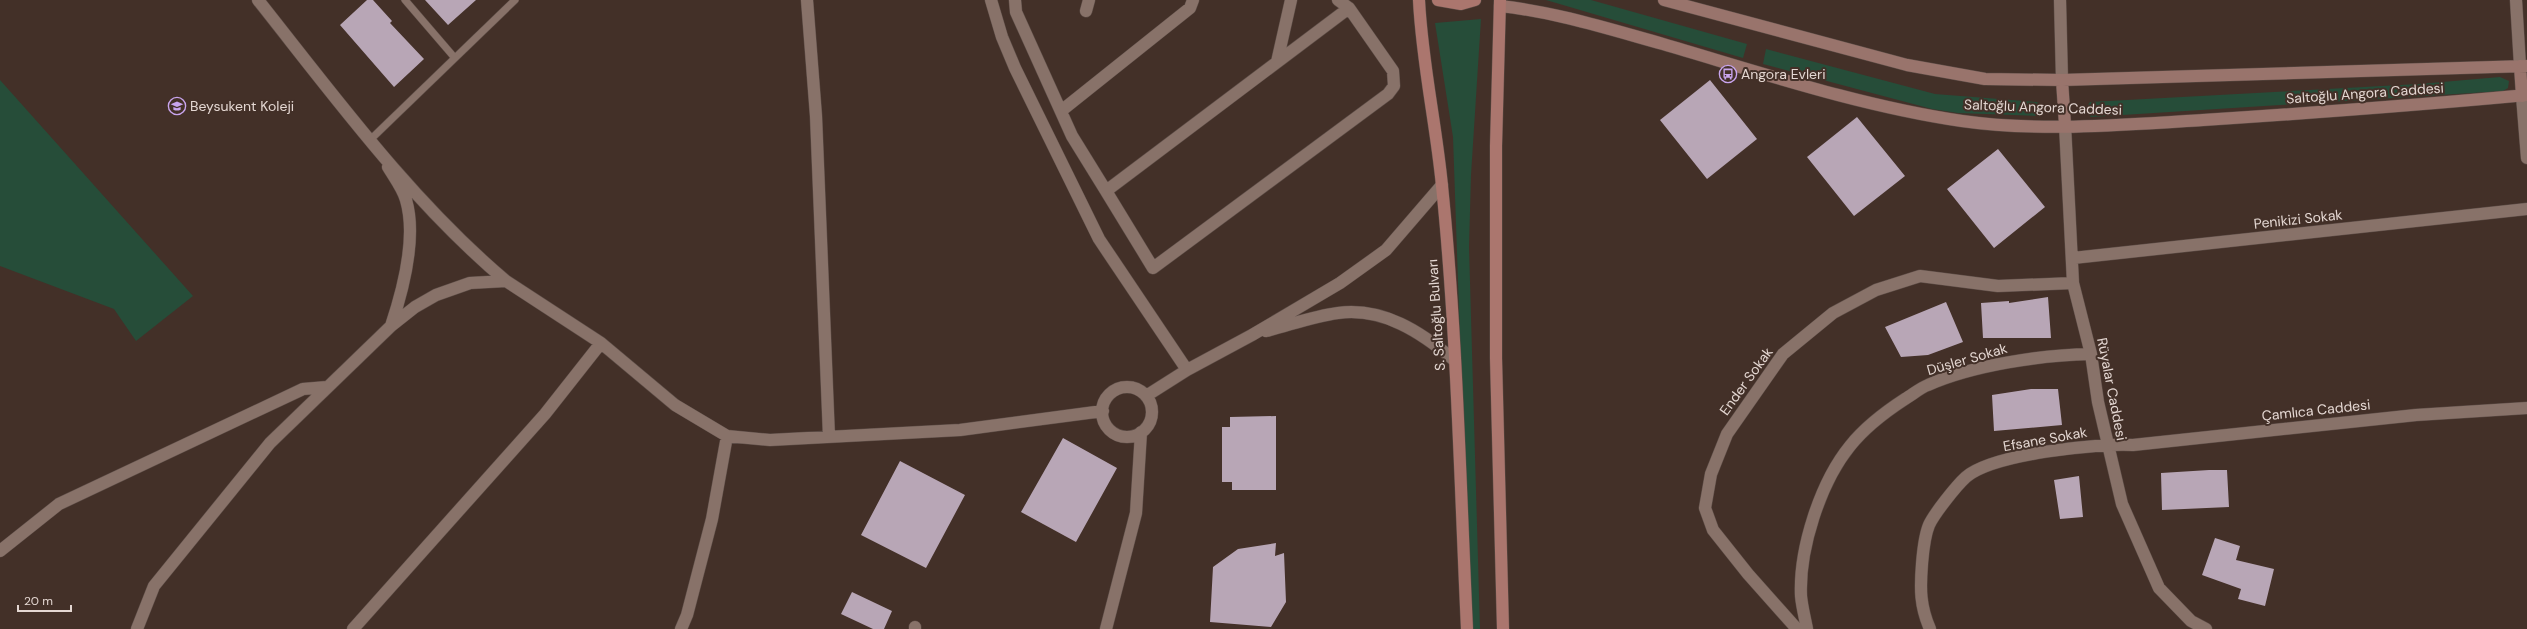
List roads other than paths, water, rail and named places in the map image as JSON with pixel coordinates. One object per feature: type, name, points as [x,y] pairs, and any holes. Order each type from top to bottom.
[{"type":"main road","name":"S. Saltoğlu Bulvarı","points":[[1419,0],[1421,39],[1442,185],[1454,360],[1467,629]]},
{"type":"main road","points":[[1438,0],[1461,4],[1475,0]]},
{"type":"main road","points":[[1500,3],[1496,146],[1496,350],[1502,629]]},
{"type":"street","points":[[258,0],[370,140],[468,249],[506,281],[601,343],[675,405],[727,436],[770,440],[960,430],[1103,411]]},
{"type":"street","points":[[807,0],[816,116],[829,437]]},
{"type":"street","points":[[991,0],[1002,38],[1015,68],[1099,239],[1186,370]]},
{"type":"street","points":[[1015,0],[1016,12],[1072,136],[1152,268],[1388,94],[1394,86],[1393,71],[1349,8],[1338,0]]},
{"type":"street","points":[[1061,111],[1190,8],[1193,0]]},
{"type":"street","points":[[1277,62],[1291,0]]},
{"type":"street","name":"Saltoğlu Angora Caddesi","points":[[1664,0],[1907,65],[1985,79],[2062,80],[2523,66]]},
{"type":"street","points":[[2060,0],[2065,125]]},
{"type":"street","points":[[2516,0],[2523,66],[2527,158]]},
{"type":"street","name":"Saltoğlu Angora Caddesi","points":[[1500,3],[1578,20],[1838,95],[1971,122],[2065,125],[2142,124],[2339,111],[2525,96]]},
{"type":"street","points":[[1106,191],[1349,8]]},
{"type":"street","name":"Rüyalar Caddesi","points":[[2065,125],[2073,258],[2073,283],[2091,354],[2098,402],[2122,504],[2159,588],[2191,621],[2206,629]]},
{"type":"street","points":[[370,140],[406,199],[410,227],[403,291],[391,326]]},
{"type":"street","points":[[1146,396],[1186,370],[1252,335],[1340,283],[1386,250],[1442,185]]},
{"type":"street","name":"Penikizi Sokak","points":[[2073,258],[2527,209]]},
{"type":"street","name":"Ender Sokak","points":[[1797,629],[1748,574],[1713,530],[1705,508],[1711,474],[1727,434],[1783,354],[1833,313],[1876,290],[1920,276],[1998,286],[2073,283]]},
{"type":"street","points":[[137,629],[154,586],[270,443],[391,326],[415,307],[436,295],[470,283],[506,281]]},
{"type":"street","points":[[1252,335],[1338,313],[1371,313],[1400,322],[1431,341],[1454,360]]},
{"type":"street","points":[[353,629],[545,414],[601,343]]},
{"type":"street","name":"Düşler Sokak","points":[[1807,629],[1801,596],[1804,560],[1813,522],[1825,487],[1850,446],[1884,413],[1928,385],[1976,370],[2021,360],[2091,354]]},
{"type":"street","points":[[1132,387],[1146,396],[1150,403],[1152,415],[1147,426],[1141,432],[1127,436],[1112,431],[1104,419],[1103,411],[1108,396],[1115,390],[1132,387]]},
{"type":"street","points":[[0,551],[59,504],[303,389],[327,388]]},
{"type":"street","name":"Çamlıca Caddesi","points":[[2108,444],[2133,445],[2416,415],[2527,408]]},
{"type":"street","points":[[1106,629],[1136,513],[1141,432]]},
{"type":"street","points":[[681,629],[687,615],[712,519],[727,436]]},
{"type":"street","name":"Efsane Sokak","points":[[1930,629],[1922,610],[1920,581],[1927,532],[1929,525],[1966,477],[2003,461],[2108,444]]},
{"type":"lane","points":[[405,0],[454,57]]},
{"type":"lane","points":[[370,140],[454,57],[515,0]]},
{"type":"place","name":"Angora Evleri","points":[[1728,74]]},
{"type":"place","name":"Beysukent Koleji","points":[[177,106]]}]
